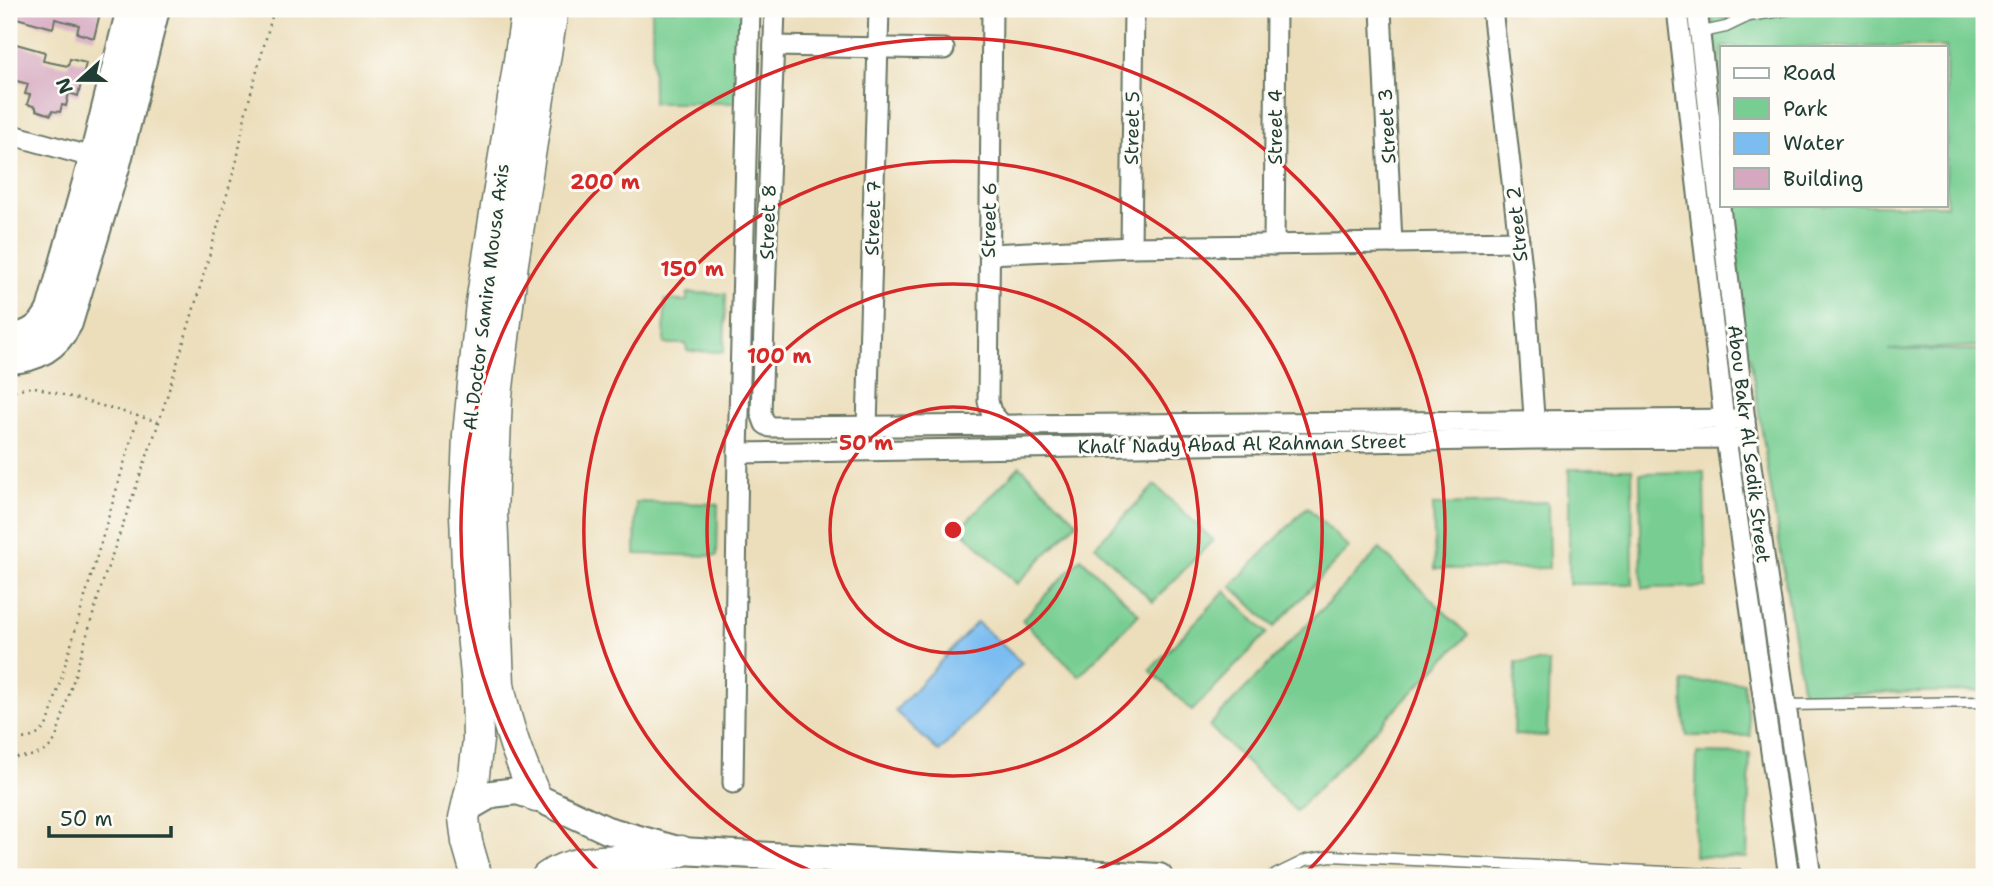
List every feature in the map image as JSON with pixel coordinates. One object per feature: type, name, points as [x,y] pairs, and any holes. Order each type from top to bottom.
[{"type":"main road","name":"Al Doctor Samira Mousa Axis","points":[[477,877],[464,829],[478,740],[477,686],[468,592],[465,514],[469,423],[481,303],[527,9]]},
{"type":"main road","name":"Al Doctor Samira Mousa Axis","points":[[536,797],[514,748],[499,684],[492,513],[497,396],[502,352],[513,263],[553,9]]},
{"type":"main road","points":[[547,877],[575,865],[660,858],[681,851]]},
{"type":"street","points":[[9,360],[42,353],[58,340],[69,323],[105,160],[130,9]]},
{"type":"street","points":[[9,337],[19,337],[33,331],[50,310],[156,9]]},
{"type":"street","points":[[733,783],[738,453],[750,9]]},
{"type":"street","name":"Street 8","points":[[775,9],[761,413],[765,424],[775,427]]},
{"type":"street","name":"Street 7","points":[[867,427],[879,9]]},
{"type":"street","name":"Street 6","points":[[992,9],[988,405],[996,426]]},
{"type":"street","name":"Street 5","points":[[1131,247],[1133,9]]},
{"type":"street","name":"Street 4","points":[[1275,245],[1276,9]]},
{"type":"street","name":"Street 3","points":[[1381,9],[1392,243]]},
{"type":"street","name":"Street 2","points":[[1492,9],[1519,241],[1535,430]]},
{"type":"street","name":"Abou Bakr Al Sedik Street","points":[[1697,9],[1690,34],[1725,429],[1789,877]]},
{"type":"street","name":"Abou Bakr Al Sedik Street","points":[[1677,10],[1690,34],[1784,705],[1811,877]]},
{"type":"street","points":[[774,46],[944,49]]},
{"type":"street","points":[[9,134],[105,160]]},
{"type":"street","points":[[989,254],[1131,247],[1519,241]]},
{"type":"street","points":[[989,448],[996,426]]},
{"type":"street","name":"Khalf Nady Abad Al Rahman Street","points":[[775,427],[1746,429]]},
{"type":"street","name":"Khalf Nady Abad Al Rahman Street","points":[[738,453],[989,448],[1535,430]]},
{"type":"street","points":[[466,809],[499,792],[517,791],[607,830],[681,851],[876,866],[1159,877]]},
{"type":"lane","points":[[1677,10],[1697,9],[1749,16]]},
{"type":"lane","points":[[1690,34],[1726,27],[1749,16],[1792,9]]},
{"type":"lane","points":[[1784,705],[1984,702]]},
{"type":"lane","points":[[1271,877],[1306,860],[1331,856],[1770,877]]},
{"type":"path","points":[[9,757],[28,757],[43,753],[57,738],[104,578],[159,422],[234,171],[246,111],[274,9]]},
{"type":"path","points":[[9,395],[18,389],[35,387],[159,422]]},
{"type":"path","points":[[9,740],[37,737],[49,720],[138,416]]},
{"type":"green space","points":[[652,9],[745,9],[745,103],[653,103]]},
{"type":"green space","points":[[1711,9],[1984,9],[1984,346],[1888,350],[1984,350],[1984,691],[1803,694],[1750,356],[1746,356],[1731,206],[1948,206],[1948,46],[1720,46],[1720,98]]},
{"type":"green space","points":[[688,293],[726,294],[724,352],[687,351],[686,344],[664,344],[665,300],[687,301]]},
{"type":"green space","points":[[1020,466],[1077,522],[1017,584],[960,528]]},
{"type":"green space","points":[[1569,469],[1632,469],[1633,584],[1569,584]]},
{"type":"green space","points":[[1704,472],[1706,587],[1642,588],[1640,473]]},
{"type":"green space","points":[[1155,485],[1213,540],[1153,602],[1095,546]]},
{"type":"green space","points":[[636,502],[718,504],[717,556],[635,554]]},
{"type":"green space","points":[[1548,502],[1549,568],[1435,569],[1433,505]]},
{"type":"green space","points":[[1307,507],[1349,548],[1274,627],[1231,586]]},
{"type":"green space","points":[[1380,549],[1468,635],[1296,811],[1209,726]]},
{"type":"green space","points":[[1081,558],[1139,614],[1079,676],[1022,620]]},
{"type":"green space","points":[[1225,591],[1267,633],[1192,711],[1150,670]]},
{"type":"green space","points":[[1516,662],[1549,662],[1547,736],[1514,735]]},
{"type":"green space","points":[[1683,682],[1743,682],[1751,736],[1687,736]]},
{"type":"green space","points":[[1697,753],[1750,754],[1747,858],[1694,856]]},
{"type":"water","points":[[977,622],[1022,663],[939,752],[895,711]]},
{"type":"building","points":[[9,9],[101,9],[94,38],[77,33],[79,25],[55,19],[53,28],[9,16]]},
{"type":"building","points":[[9,42],[45,52],[43,61],[68,66],[70,59],[86,63],[78,96],[69,93],[66,106],[62,105],[60,112],[52,111],[51,115],[27,104],[30,95],[25,94],[28,84],[9,79]]}]
